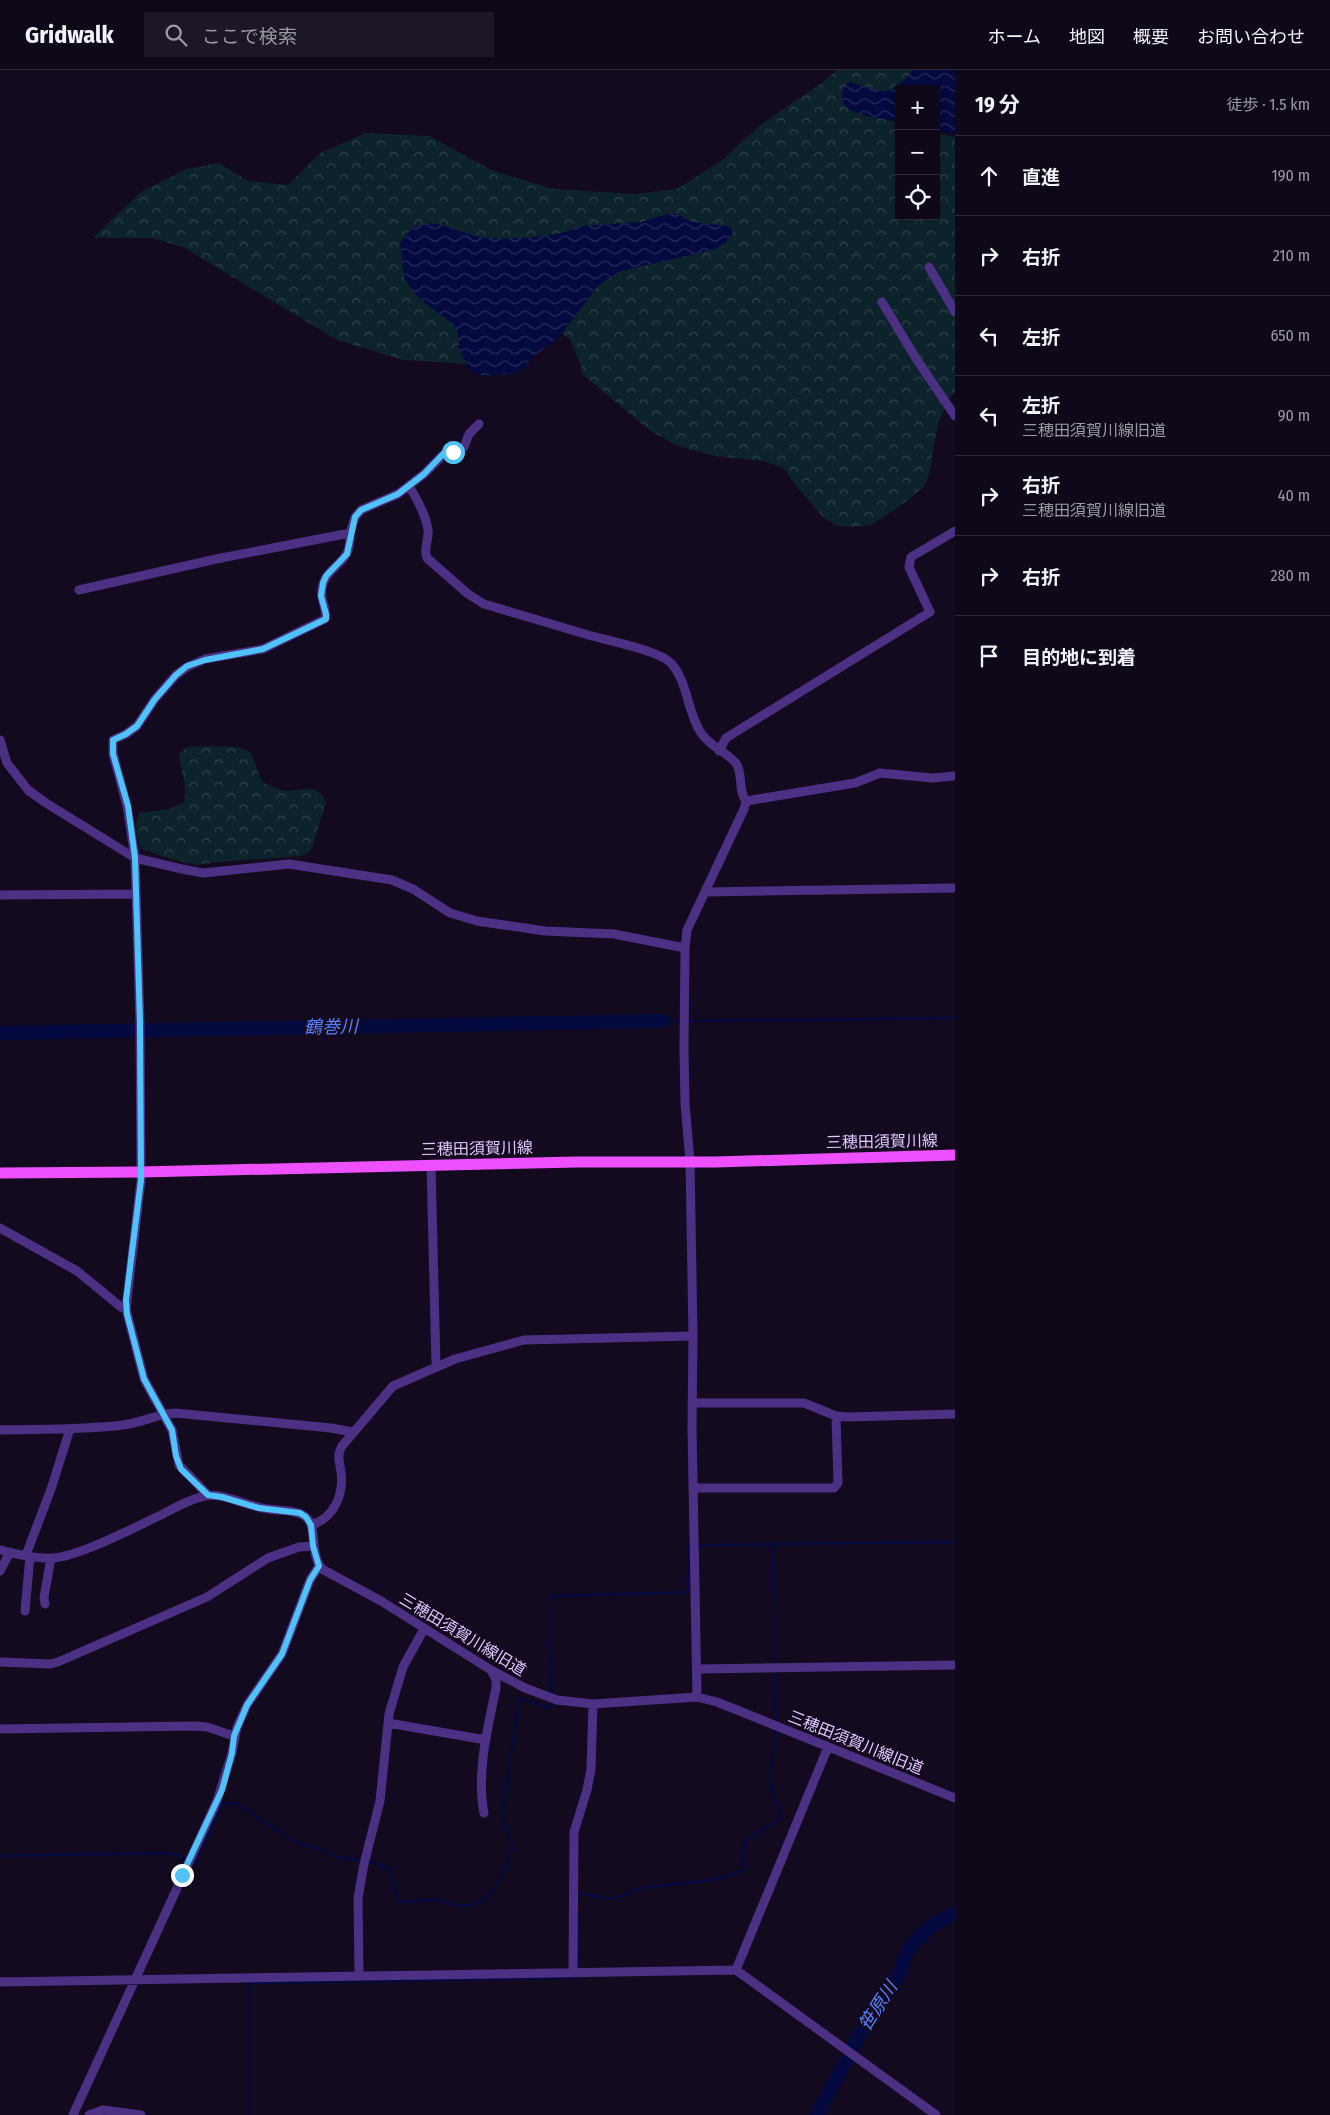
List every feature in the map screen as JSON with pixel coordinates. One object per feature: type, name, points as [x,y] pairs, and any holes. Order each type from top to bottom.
[{"type":"main road","name":"三穂田須賀川線","points":[[0,1173],[141,1172],[955,1155]]},
{"type":"street","points":[[929,267],[955,312]]},
{"type":"street","points":[[882,302],[917,360],[955,416]]},
{"type":"street","points":[[208,1495],[181,1469],[176,1456],[172,1430],[144,1379],[126,1309],[141,1172],[140,1023],[135,858],[128,806],[113,754],[113,740],[137,726],[155,699],[176,675],[187,666],[205,660],[263,649],[326,619],[321,596],[323,583],[326,576],[347,554],[350,533],[355,517],[361,510],[386,501],[409,486],[443,454],[456,452],[464,447],[470,434],[479,424]]},
{"type":"street","points":[[409,486],[425,518],[428,531],[425,550],[427,558],[468,594],[484,604],[631,647],[669,662],[676,670],[698,728],[709,744],[733,760],[737,766],[743,796],[746,801],[744,809],[687,930],[685,948],[684,1048],[685,1104],[690,1161],[697,1697]]},
{"type":"street","points":[[719,751],[726,738],[930,612],[909,567],[911,557],[955,531]]},
{"type":"street","points":[[79,590],[216,558],[350,533]]},
{"type":"street","points":[[0,740],[7,763],[28,790],[135,858],[182,870],[203,873],[289,864],[392,880],[413,889],[450,913],[477,921],[545,930],[614,934],[685,948]]},
{"type":"street","points":[[746,801],[855,782],[880,773],[932,778],[955,776]]},
{"type":"street","points":[[706,892],[955,888]]},
{"type":"street","points":[[0,895],[136,894]]},
{"type":"street","points":[[432,1165],[436,1366]]},
{"type":"street","points":[[0,1228],[77,1270],[126,1309]]},
{"type":"street","points":[[311,1525],[329,1515],[338,1502],[342,1480],[338,1452],[393,1386],[455,1359],[524,1340],[693,1336]]},
{"type":"street","points":[[692,1403],[804,1403],[836,1416],[955,1414]]},
{"type":"street","points":[[0,1430],[133,1424],[175,1413],[331,1428],[354,1432]]},
{"type":"street","points":[[693,1488],[834,1488],[838,1483],[836,1416]]},
{"type":"street","points":[[25,1611],[28,1556],[70,1428]]},
{"type":"street","points":[[0,1550],[28,1556],[51,1558],[80,1550],[191,1500],[208,1495],[222,1497],[259,1508],[300,1513],[306,1517],[311,1525],[313,1546],[319,1566],[310,1580],[282,1654],[247,1705],[234,1736],[232,1753],[217,1801],[73,2115]]},
{"type":"street","points":[[0,1662],[50,1664],[58,1662],[200,1601],[268,1558],[299,1547],[313,1546]]},
{"type":"street","points":[[0,1571],[10,1552]]},
{"type":"street","points":[[45,1604],[44,1597],[51,1558]]},
{"type":"street","name":"三穂田須賀川線旧道","points":[[319,1566],[327,1573],[381,1601],[491,1670],[525,1688],[557,1700],[593,1704],[697,1697],[717,1702],[955,1798]]},
{"type":"street","points":[[359,1975],[358,1898],[364,1864],[382,1793],[388,1723],[392,1702],[404,1668],[424,1628]]},
{"type":"street","points":[[698,1669],[955,1665]]},
{"type":"street","points":[[484,1813],[481,1800],[486,1740],[496,1688],[496,1680],[491,1670]]},
{"type":"street","points":[[573,1972],[574,1832],[587,1790],[591,1769],[593,1704]]},
{"type":"street","points":[[388,1723],[486,1740]]},
{"type":"street","points":[[0,1730],[194,1726],[207,1727],[234,1736]]},
{"type":"street","points":[[736,1970],[828,1748]]},
{"type":"street","points":[[0,1982],[736,1970],[936,2115]]},
{"type":"street","points":[[89,2115],[102,2110],[141,2115]]},
{"type":"green space","points":[[837,70],[946,70],[909,85],[895,85],[895,113],[887,120],[895,122],[895,220],[940,220],[940,134],[955,137],[955,392],[951,395],[938,423],[929,475],[924,486],[907,501],[871,525],[838,526],[824,518],[783,468],[763,461],[715,456],[675,445],[648,429],[581,373],[581,365],[569,338],[556,330],[484,365],[404,360],[337,340],[183,247],[152,238],[93,238],[141,192],[187,169],[219,163],[248,181],[288,185],[320,153],[366,133],[429,136],[493,171],[553,189],[635,194],[677,189],[721,161],[760,125],[819,85]]},
{"type":"green space","points":[[200,746],[238,747],[251,753],[262,782],[285,791],[308,789],[318,792],[326,803],[312,848],[308,853],[301,856],[196,865],[164,857],[140,848],[135,827],[139,813],[168,809],[184,803],[185,785],[179,754],[186,748]]},
{"type":"water","points":[[913,70],[955,70],[955,134],[940,131],[940,85],[898,85]]},
{"type":"water","points":[[850,82],[878,91],[891,90],[895,87],[895,121],[860,114],[852,111],[843,103],[843,87]]},
{"type":"water","points":[[670,213],[679,215],[692,222],[728,226],[733,231],[728,240],[715,249],[618,272],[598,286],[558,338],[534,356],[522,370],[516,373],[484,376],[475,374],[468,368],[459,349],[458,332],[453,324],[425,303],[404,278],[400,243],[411,230],[419,225],[435,224],[479,237],[507,239],[562,233],[580,226],[641,222]]},
{"type":"waterway","points":[[687,1021],[955,1018]]},
{"type":"waterway","points":[[663,1021],[681,1021]]},
{"type":"waterway","name":"鶴巻川","points":[[0,1033],[663,1021]]},
{"type":"waterway","points":[[697,1545],[955,1542]]},
{"type":"waterway","points":[[552,1696],[550,1596],[688,1592],[688,1545],[691,1545]]},
{"type":"waterway","points":[[773,1545],[776,1723]]},
{"type":"waterway","points":[[368,1862],[387,1868],[399,1901],[437,1900],[456,1905],[469,1905],[479,1902],[487,1896],[500,1879],[513,1848],[504,1822],[503,1809],[519,1699],[551,1708],[552,1701]]},
{"type":"waterway","points":[[576,1893],[607,1899],[625,1895],[641,1888],[718,1879],[743,1870],[744,1841],[779,1819],[781,1814],[773,1795],[770,1781],[776,1729]]},
{"type":"waterway","points":[[192,1862],[196,1863],[223,1803],[238,1804],[298,1844],[320,1849],[333,1856],[362,1861]]},
{"type":"waterway","points":[[0,1856],[158,1853],[176,1854],[186,1860]]},
{"type":"waterway","name":"笹原川","points":[[817,2115],[860,2034],[900,1973],[907,1953],[928,1929],[955,1913]]},
{"type":"waterway","points":[[249,2115],[249,1983],[578,1978],[578,1914]]},
{"type":"route","points":[[182,1875],[222,1790],[237,1727],[247,1705],[282,1654],[310,1580],[319,1566],[313,1546],[311,1525],[306,1517],[300,1513],[259,1508],[222,1497],[208,1495],[181,1469],[176,1456],[172,1430],[144,1379],[127,1314],[126,1300],[141,1180],[140,1023],[135,858],[128,806],[113,754],[113,740],[137,726],[155,699],[176,675],[187,666],[205,660],[263,649],[326,619],[321,596],[323,583],[326,576],[347,554],[350,533],[355,517],[361,510],[386,501],[398,494],[424,474],[443,454],[453,452]]}]
